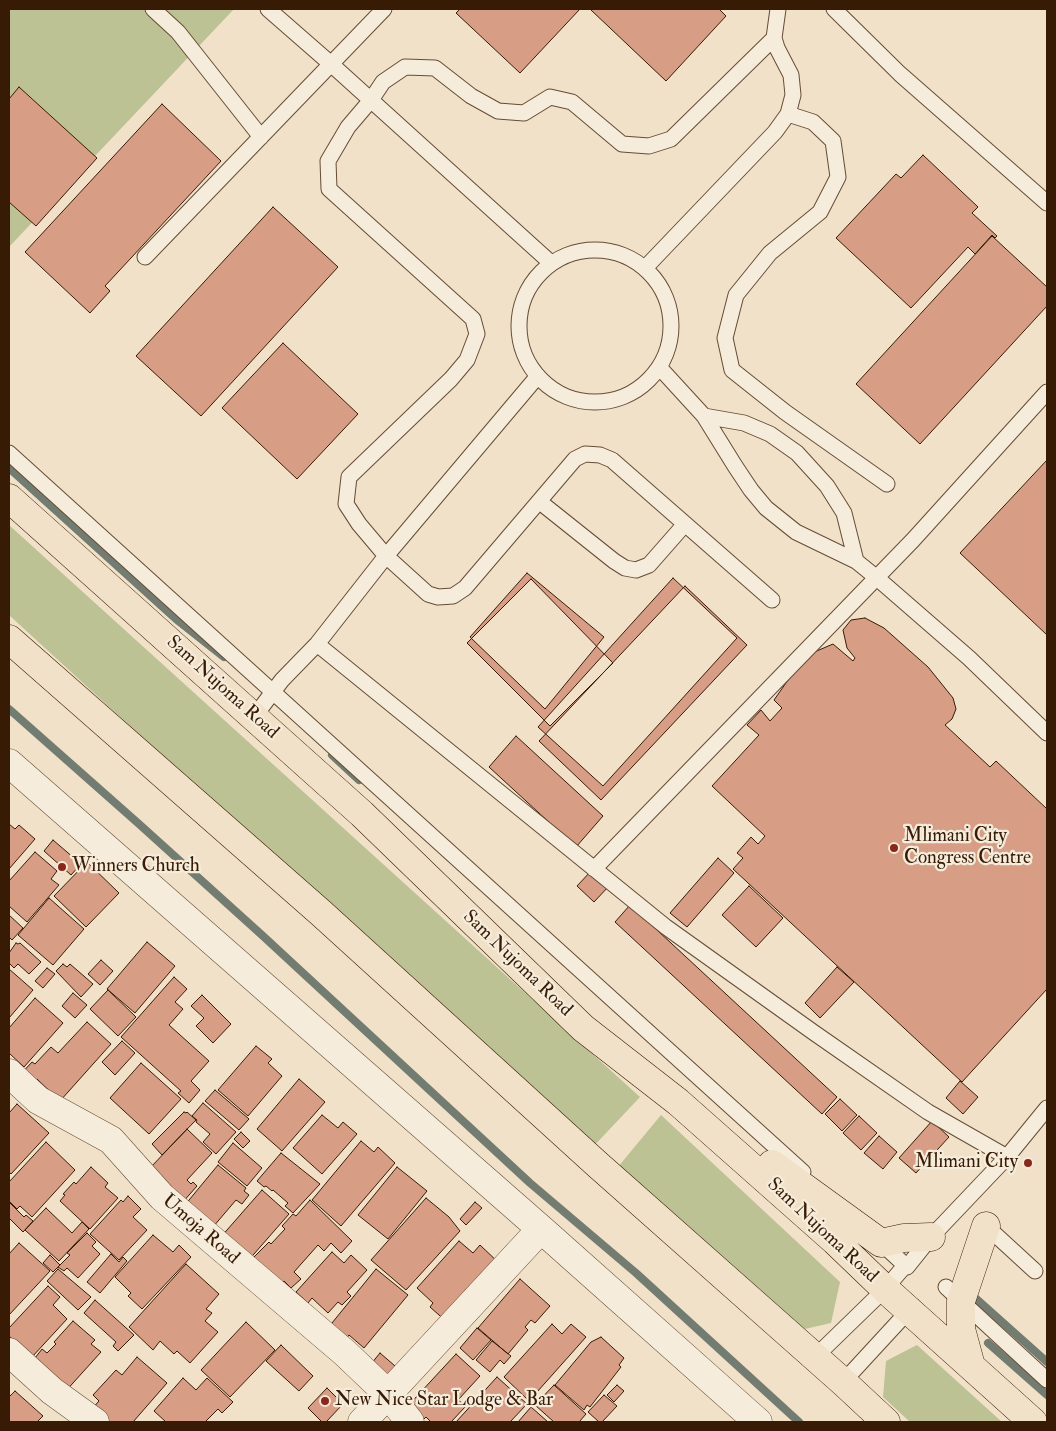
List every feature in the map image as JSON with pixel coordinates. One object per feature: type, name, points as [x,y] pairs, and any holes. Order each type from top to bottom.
[{"type":"main road","name":"Sam Nujoma Road","points":[[9,498],[362,814],[582,1028],[678,1102],[835,1241],[886,1290],[912,1307],[971,1366],[1033,1422]]},
{"type":"main road","points":[[9,639],[321,913],[598,1165],[886,1422]]},
{"type":"main road","points":[[582,1028],[881,1243],[904,1238],[931,1237]]},
{"type":"main road","points":[[971,1366],[953,1294],[986,1226]]},
{"type":"street","points":[[9,763],[541,1229],[758,1422]]},
{"type":"street","name":"Umoja Road","points":[[9,1073],[38,1100],[111,1140],[162,1197],[345,1353],[388,1394],[410,1422]]},
{"type":"street","points":[[362,1422],[541,1229]]},
{"type":"street","points":[[9,1352],[52,1391],[95,1422]]},
{"type":"lane","points":[[153,9],[178,32],[261,137]]},
{"type":"lane","points":[[268,9],[551,263]]},
{"type":"lane","points":[[145,257],[384,9]]},
{"type":"lane","points":[[645,268],[775,132],[788,114],[793,95],[791,75],[774,38],[778,9]]},
{"type":"lane","points":[[834,9],[900,74],[1047,203]]},
{"type":"lane","points":[[772,600],[612,460],[600,455],[585,454],[575,459],[465,588],[452,596],[438,597],[428,594],[386,556],[359,524],[346,504],[349,477],[451,379],[467,360],[477,334],[472,319],[328,189],[328,161],[348,127],[371,100],[383,82],[406,67],[435,68],[471,96],[498,110],[524,113],[550,97],[572,102],[622,144],[649,146],[671,139],[774,38]]},
{"type":"lane","points":[[788,114],[813,122],[833,141],[838,177],[820,212],[770,253],[736,295],[725,338],[732,370],[785,412],[886,484]]},
{"type":"lane","points":[[588,250],[608,251],[628,257],[645,268],[659,285],[668,306],[671,329],[667,352],[660,368],[640,388],[620,399],[598,404],[575,401],[554,392],[537,377],[525,359],[518,338],[519,317],[524,296],[536,277],[551,263],[569,254],[588,250]]},
{"type":"lane","points":[[660,368],[704,416],[751,490],[766,508],[796,532],[856,561],[969,658],[1047,733]]},
{"type":"lane","points":[[254,717],[282,680],[317,644],[386,556],[537,377]]},
{"type":"lane","points":[[594,869],[877,578],[1047,392]]},
{"type":"lane","points":[[704,416],[744,423],[770,434],[797,453],[826,486],[844,513],[856,561]]},
{"type":"lane","points":[[9,453],[907,1267]]},
{"type":"lane","points":[[540,502],[614,561],[625,568],[636,570],[649,564],[685,524]]},
{"type":"lane","points":[[317,644],[666,926],[821,1038],[928,1112],[1007,1157]]},
{"type":"lane","points":[[815,1357],[886,1290],[931,1237],[1007,1157],[1047,1108]]},
{"type":"lane","points":[[986,1226],[1035,1270]]},
{"type":"lane","points":[[953,1294],[1047,1380]]},
{"type":"lane","points":[[843,1382],[912,1307]]},
{"type":"green space","points":[[9,9],[234,9],[9,247]]},
{"type":"green space","points":[[9,525],[640,1097],[591,1149],[9,615]]},
{"type":"green space","points":[[661,1115],[840,1282],[831,1323],[796,1331],[613,1173]]},
{"type":"green space","points":[[917,1345],[1002,1422],[910,1422],[883,1397],[886,1361]]},
{"type":"building","points":[[460,9],[580,9],[520,73],[456,13]]},
{"type":"building","points":[[592,9],[719,9],[726,16],[666,81]]},
{"type":"building","points":[[19,87],[97,158],[36,226],[9,202],[9,99]]},
{"type":"building","points":[[162,104],[221,161],[105,286],[110,291],[90,313],[25,252]]},
{"type":"building","points":[[923,155],[978,207],[972,213],[997,236],[995,238],[992,235],[975,254],[968,247],[911,308],[836,238],[896,174],[901,178]]},
{"type":"building","points":[[273,207],[338,267],[201,416],[136,356]]},
{"type":"building","points":[[992,236],[1047,287],[1047,306],[920,444],[856,384]]},
{"type":"building","points":[[283,343],[358,414],[297,479],[222,408]]},
{"type":"building","points":[[1047,460],[1047,635],[960,553]]},
{"type":"building","points":[[527,573],[604,637],[545,709],[470,637]]},
{"type":"building","points":[[673,578],[737,638],[603,786],[538,727]]},
{"type":"building","points":[[531,579],[613,663],[550,726],[467,643]]},
{"type":"building","points":[[685,586],[747,645],[601,800],[539,741]]},
{"type":"building","name":"Mlimani City Congress Centre","points":[[865,618],[884,628],[928,667],[953,698],[956,709],[952,719],[945,725],[990,767],[996,761],[1047,809],[1047,989],[962,1082],[733,869],[743,858],[737,853],[751,837],[758,844],[765,836],[712,786],[759,735],[747,725],[761,710],[770,721],[782,708],[774,700],[793,673],[812,653],[833,644],[853,661],[855,658],[847,648],[843,630],[851,620]]},
{"type":"building","points":[[516,736],[603,816],[576,847],[489,767]]},
{"type":"building","points":[[9,824],[15,829],[19,825],[35,839],[9,869]]},
{"type":"building","points":[[53,840],[81,864],[71,875],[44,851]]},
{"type":"building","points":[[35,852],[57,871],[51,879],[59,885],[27,922],[9,906],[9,881]]},
{"type":"building","points":[[718,858],[734,873],[687,927],[670,913]]},
{"type":"building","points":[[87,862],[119,893],[86,927],[54,896]]},
{"type":"building","points":[[592,870],[609,886],[594,902],[577,886]]},
{"type":"building","points":[[749,886],[783,918],[756,947],[722,915]]},
{"type":"building","points":[[49,898],[84,929],[53,965],[18,935]]},
{"type":"building","points":[[630,905],[837,1097],[822,1114],[615,922]]},
{"type":"building","points":[[9,915],[23,928],[12,940],[9,937]]},
{"type":"building","points":[[147,942],[175,966],[135,1013],[107,989]]},
{"type":"building","points":[[16,943],[20,943],[41,962],[29,974],[18,964],[14,968],[9,963],[9,953]]},
{"type":"building","points":[[101,960],[113,971],[100,985],[88,974]]},
{"type":"building","points":[[63,964],[67,967],[70,964],[93,984],[81,997],[56,971]]},
{"type":"building","points":[[837,967],[854,982],[820,1018],[805,1003]]},
{"type":"building","points":[[47,968],[55,974],[43,988],[35,981]]},
{"type":"building","points":[[9,969],[33,990],[9,1018]]},
{"type":"building","points":[[174,977],[187,989],[175,1002],[183,1009],[169,1025],[209,1061],[191,1081],[200,1090],[189,1103],[178,1093],[181,1091],[121,1037]]},
{"type":"building","points":[[108,990],[136,1017],[118,1036],[90,1009]]},
{"type":"building","points":[[73,993],[87,1005],[75,1018],[62,1006]]},
{"type":"building","points":[[202,995],[231,1024],[213,1043],[196,1026],[204,1018],[191,1006]]},
{"type":"building","points":[[35,998],[63,1023],[24,1067],[9,1053],[9,1028]]},
{"type":"building","points":[[87,1022],[111,1044],[60,1101],[37,1079],[30,1086],[19,1076],[32,1062],[35,1064],[51,1047],[58,1053]]},
{"type":"building","points":[[122,1041],[135,1053],[115,1075],[102,1062]]},
{"type":"building","points":[[256,1046],[272,1059],[268,1063],[282,1076],[248,1116],[218,1090]]},
{"type":"building","points":[[141,1063],[181,1099],[149,1134],[110,1098]]},
{"type":"building","points":[[299,1079],[325,1102],[282,1151],[257,1129]]},
{"type":"building","points":[[960,1081],[978,1097],[963,1114],[946,1098]]},
{"type":"building","points":[[215,1090],[249,1119],[239,1130],[205,1101]]},
{"type":"building","points":[[840,1099],[857,1115],[842,1131],[825,1114]]},
{"type":"building","points":[[203,1103],[236,1132],[216,1154],[203,1142],[210,1134],[192,1116]]},
{"type":"building","points":[[17,1104],[49,1133],[11,1174],[9,1172],[9,1113]]},
{"type":"building","points":[[184,1112],[187,1112],[196,1120],[162,1155],[152,1144]]},
{"type":"building","points":[[322,1115],[338,1128],[343,1122],[357,1134],[322,1174],[293,1148]]},
{"type":"building","points":[[859,1116],[877,1133],[861,1150],[843,1133]]},
{"type":"building","points":[[932,1121],[949,1137],[916,1173],[899,1158]]},
{"type":"building","points":[[187,1129],[212,1153],[187,1180],[197,1186],[182,1203],[151,1167]]},
{"type":"building","points":[[241,1132],[250,1141],[243,1148],[234,1139]]},
{"type":"building","points":[[879,1136],[897,1152],[883,1169],[864,1153]]},
{"type":"building","points":[[361,1141],[374,1152],[378,1147],[395,1163],[341,1226],[312,1200]]},
{"type":"building","points":[[46,1142],[75,1170],[32,1217],[20,1206],[17,1209],[9,1201],[9,1182]]},
{"type":"building","points":[[233,1143],[262,1168],[247,1186],[218,1162]]},
{"type":"building","points":[[281,1153],[320,1184],[293,1213],[285,1206],[288,1203],[273,1190],[266,1186],[264,1187],[257,1181]]},
{"type":"building","points":[[218,1165],[246,1188],[244,1191],[249,1195],[242,1204],[236,1200],[207,1234],[180,1211]]},
{"type":"building","points":[[91,1167],[108,1183],[105,1187],[118,1198],[90,1229],[60,1201],[65,1195],[63,1194],[74,1182],[76,1184]]},
{"type":"building","points":[[397,1167],[427,1191],[388,1239],[358,1215]]},
{"type":"building","points":[[262,1190],[289,1214],[247,1262],[220,1238]]},
{"type":"building","points":[[128,1196],[141,1209],[133,1217],[147,1230],[119,1260],[90,1234],[121,1200],[123,1202]]},
{"type":"building","points":[[426,1198],[449,1217],[460,1231],[406,1290],[371,1260]]},
{"type":"building","points":[[310,1200],[352,1241],[341,1253],[331,1243],[324,1251],[318,1245],[294,1272],[301,1279],[291,1288],[284,1281],[271,1295],[243,1268],[269,1242],[271,1244],[285,1229],[282,1226],[293,1214],[296,1216]]},
{"type":"building","points":[[9,1202],[24,1217],[26,1215],[33,1221],[23,1232],[9,1218]]},
{"type":"building","points":[[475,1202],[482,1208],[466,1225],[460,1219]]},
{"type":"building","points":[[46,1208],[72,1233],[82,1222],[89,1229],[59,1261],[25,1230]]},
{"type":"building","points":[[87,1233],[96,1242],[92,1246],[100,1254],[78,1278],[67,1268],[64,1271],[58,1267],[70,1255],[67,1253]]},
{"type":"building","points":[[153,1235],[173,1252],[179,1245],[191,1257],[142,1309],[128,1296],[131,1293],[115,1277]]},
{"type":"building","points":[[459,1241],[473,1253],[480,1245],[500,1264],[448,1323],[430,1307],[433,1303],[417,1288]]},
{"type":"building","points":[[19,1243],[50,1271],[9,1315],[9,1254]]},
{"type":"building","points":[[332,1252],[344,1263],[351,1255],[367,1270],[347,1292],[351,1296],[342,1305],[338,1302],[328,1313],[312,1298],[308,1303],[296,1292]]},
{"type":"building","points":[[111,1254],[119,1262],[123,1257],[127,1261],[100,1293],[87,1282]]},
{"type":"building","points":[[50,1255],[60,1265],[53,1272],[43,1263]]},
{"type":"building","points":[[186,1264],[219,1294],[206,1309],[212,1313],[205,1321],[218,1332],[190,1363],[177,1351],[174,1354],[160,1341],[153,1350],[129,1327]]},
{"type":"building","points":[[58,1269],[91,1297],[78,1310],[47,1281]]},
{"type":"building","points":[[376,1269],[408,1295],[364,1348],[349,1335],[339,1348],[323,1334]]},
{"type":"building","points":[[520,1279],[550,1306],[535,1323],[531,1320],[525,1327],[528,1330],[508,1354],[478,1328]]},
{"type":"building","points":[[48,1286],[60,1297],[53,1305],[67,1319],[32,1357],[9,1336],[9,1328]]},
{"type":"building","points":[[95,1300],[134,1335],[118,1351],[113,1346],[116,1342],[84,1313]]},
{"type":"building","points":[[73,1321],[95,1340],[91,1344],[101,1352],[64,1393],[35,1358],[42,1349],[47,1353],[56,1344],[54,1342]]},
{"type":"building","points":[[246,1322],[275,1350],[230,1397],[201,1370]]},
{"type":"building","points":[[552,1324],[562,1334],[571,1324],[586,1337],[529,1401],[504,1377]]},
{"type":"building","points":[[477,1328],[491,1340],[473,1360],[460,1348]]},
{"type":"building","points":[[601,1337],[624,1358],[619,1365],[621,1367],[590,1407],[587,1405],[584,1410],[555,1385],[591,1342]]},
{"type":"building","points":[[492,1341],[511,1356],[504,1364],[500,1360],[490,1372],[476,1360]]},
{"type":"building","points":[[281,1345],[313,1376],[299,1391],[266,1361]]},
{"type":"building","points":[[380,1353],[402,1372],[388,1387],[367,1369]]},
{"type":"building","points":[[456,1354],[480,1376],[458,1400],[466,1406],[451,1422],[431,1422],[426,1417],[421,1422],[406,1408]]},
{"type":"building","points":[[137,1357],[167,1383],[133,1422],[103,1422],[90,1411],[99,1401],[93,1395],[116,1370],[122,1375]]},
{"type":"building","points":[[497,1377],[527,1404],[510,1422],[456,1422]]},
{"type":"building","points":[[183,1378],[196,1390],[207,1378],[233,1402],[222,1413],[218,1409],[205,1422],[166,1422],[154,1411]]},
{"type":"building","points":[[554,1385],[586,1414],[579,1422],[554,1422],[535,1405]]},
{"type":"building","points":[[617,1385],[624,1391],[614,1402],[607,1395]]},
{"type":"building","points":[[327,1388],[343,1404],[326,1422],[322,1422],[308,1408]]},
{"type":"building","points":[[15,1391],[43,1416],[37,1422],[9,1422],[9,1397]]},
{"type":"building","points":[[604,1395],[617,1406],[602,1422],[599,1422],[588,1412]]},
{"type":"building","points":[[531,1407],[548,1422],[518,1422]]},
{"type":"waterway","points":[[9,468],[176,619],[224,657]]},
{"type":"waterway","points":[[9,709],[263,936],[530,1183],[636,1273],[799,1422]]},
{"type":"waterway","points":[[332,755],[359,780]]},
{"type":"waterway","points":[[972,1295],[1047,1362]]},
{"type":"waterway","points":[[988,1343],[1047,1395]]},
{"type":"place","name":"Mlimani City Congress Centre","points":[[894,848]]},
{"type":"place","name":"Winners Church","points":[[62,867]]},
{"type":"place","name":"Mlimani City","points":[[1028,1163]]},
{"type":"place","name":"New Nice Star Lodge & Bar","points":[[325,1401]]}]
